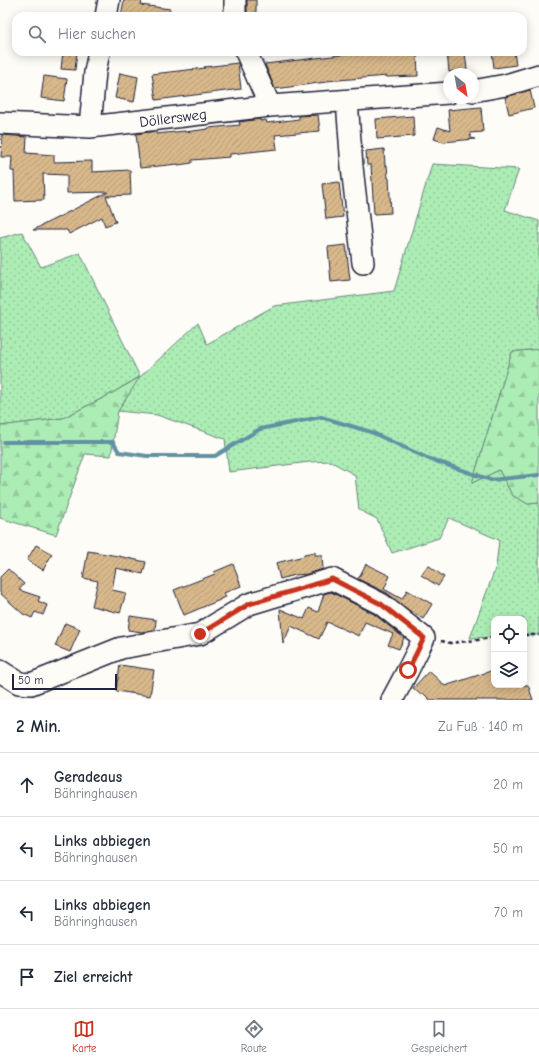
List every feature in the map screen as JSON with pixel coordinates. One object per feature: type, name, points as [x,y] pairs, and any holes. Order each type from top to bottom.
[{"type":"street","points":[[107,12],[109,0]]},
{"type":"street","points":[[235,0],[235,12]]},
{"type":"street","points":[[90,127],[95,72],[98,56]]},
{"type":"street","points":[[248,56],[270,106]]},
{"type":"street","points":[[479,90],[506,85],[539,76]]},
{"type":"street","name":"Döllersweg","points":[[0,123],[90,127],[270,106],[443,93]]},
{"type":"street","points":[[347,101],[352,167],[363,263]]},
{"type":"street","points":[[0,671],[19,683],[31,684],[121,648],[200,634],[249,604],[332,579],[381,604],[424,638],[392,700]]},
{"type":"path","points":[[527,635],[539,635]]},
{"type":"path","points":[[424,638],[451,643],[491,638]]},
{"type":"green space","points":[[432,164],[519,169],[505,210],[539,221],[539,349],[512,352],[472,483],[499,470],[512,495],[528,504],[539,503],[539,635],[527,635],[527,616],[491,616],[491,637],[470,638],[496,566],[499,540],[449,518],[439,538],[392,553],[377,519],[359,510],[355,475],[330,461],[229,472],[225,439],[157,415],[118,411],[139,377],[109,395],[63,418],[0,426],[0,238],[22,232],[41,267],[80,253],[140,377],[198,323],[207,344],[274,306],[394,291]]},
{"type":"green space","points":[[539,349],[539,503],[528,504],[512,495],[499,470],[472,483],[512,352]]},
{"type":"green space","points":[[140,377],[118,411],[111,456],[85,454],[56,535],[0,518],[0,426],[63,418],[109,395]]},
{"type":"building","points":[[124,0],[142,0],[141,5],[170,9],[170,12],[122,12]]},
{"type":"building","points":[[247,0],[256,0],[256,12],[247,12]]},
{"type":"building","points":[[63,56],[77,56],[75,70],[61,69]]},
{"type":"building","points":[[333,56],[417,56],[418,76],[387,76],[326,81],[275,89],[265,64]]},
{"type":"building","points":[[447,56],[465,56],[467,68],[449,68]]},
{"type":"building","points":[[492,56],[515,56],[516,65],[494,68]]},
{"type":"building","points":[[238,63],[241,89],[156,100],[152,74]]},
{"type":"building","points":[[120,73],[138,77],[134,102],[115,98]]},
{"type":"building","points":[[44,76],[67,79],[64,101],[41,98]]},
{"type":"building","points":[[530,90],[534,108],[509,114],[505,97]]},
{"type":"building","points":[[481,107],[483,132],[470,133],[471,138],[475,139],[443,142],[434,139],[438,127],[450,131],[448,110]]},
{"type":"building","points":[[318,115],[320,131],[275,135],[277,149],[230,154],[230,157],[192,160],[192,163],[178,165],[140,168],[136,134],[156,131],[156,134],[185,132],[240,125],[239,122],[260,119],[260,121],[266,120],[267,123],[299,119],[299,116]]},
{"type":"building","points":[[413,116],[414,136],[377,139],[376,119]]},
{"type":"building","points":[[2,135],[27,137],[26,153],[54,155],[54,162],[92,161],[92,172],[130,170],[131,195],[106,196],[116,222],[105,226],[102,217],[69,234],[67,230],[33,230],[108,192],[67,193],[67,175],[43,174],[44,200],[15,201],[14,171],[11,171],[12,157],[1,157]]},
{"type":"building","points":[[384,149],[385,166],[387,165],[389,178],[391,213],[374,214],[371,165],[367,165],[366,151]]},
{"type":"building","points":[[339,182],[343,217],[326,219],[322,184]]},
{"type":"building","points":[[346,245],[350,280],[331,282],[328,247]]},
{"type":"building","points":[[36,545],[52,554],[43,570],[27,560]]},
{"type":"building","points":[[88,551],[146,562],[143,574],[116,568],[112,590],[126,593],[120,613],[92,606],[98,581],[83,578]]},
{"type":"building","points":[[315,552],[315,555],[322,555],[323,569],[307,574],[295,575],[280,579],[276,563]]},
{"type":"building","points":[[233,564],[241,586],[224,593],[226,597],[184,615],[174,590],[215,574],[214,572]]},
{"type":"building","points":[[366,564],[390,576],[384,589],[402,599],[407,590],[432,604],[423,619],[414,614],[387,593],[358,579]]},
{"type":"building","points":[[428,565],[444,577],[438,586],[421,575]]},
{"type":"building","points":[[8,569],[24,584],[19,590],[40,597],[38,601],[47,605],[43,615],[35,612],[32,618],[23,614],[0,593],[0,577]]},
{"type":"building","points":[[331,592],[374,614],[404,638],[399,649],[388,645],[393,634],[365,622],[359,636],[327,622],[319,639],[291,626],[283,644],[280,609],[304,619],[309,608],[318,612],[324,594]]},
{"type":"building","points":[[130,616],[156,620],[155,630],[142,632],[128,630]]},
{"type":"building","points":[[65,623],[80,629],[70,652],[55,646]]},
{"type":"building","points":[[120,665],[154,670],[150,696],[116,691]]},
{"type":"building","points":[[429,671],[445,686],[491,671],[491,688],[527,688],[528,685],[533,700],[430,700],[423,693],[421,695],[413,688]]},
{"type":"waterway","points":[[4,442],[113,442],[119,452],[147,456],[215,456],[260,429],[321,417],[371,432],[427,458],[491,480],[539,475]]},
{"type":"route","points":[[200,634],[249,604],[332,579],[381,604],[424,638],[408,670]]}]
